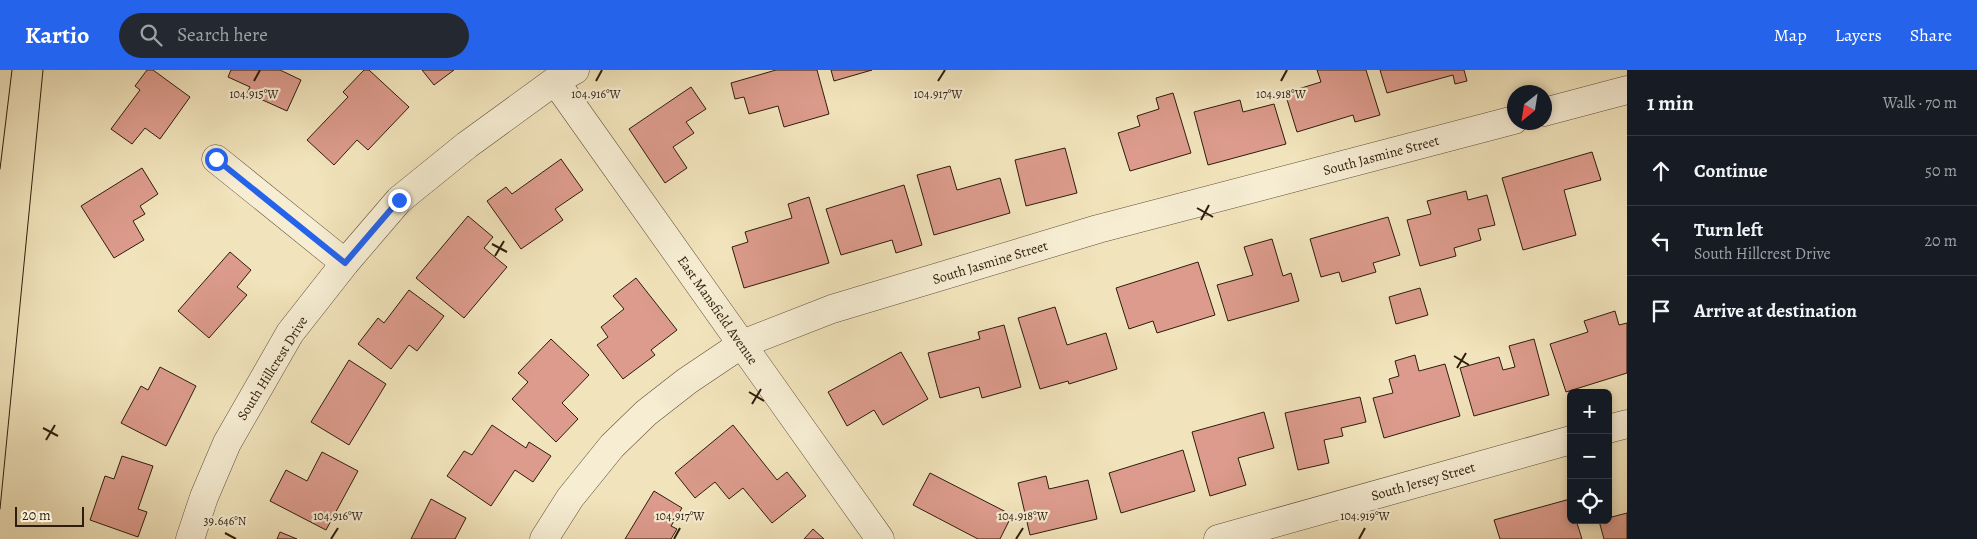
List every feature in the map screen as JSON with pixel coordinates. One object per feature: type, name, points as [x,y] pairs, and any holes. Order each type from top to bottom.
[{"type":"street","points":[[1624,70],[1627,83]]},
{"type":"street","name":"South Hillcrest Drive","points":[[190,539],[204,497],[227,443],[290,333],[345,263],[399,200],[466,145],[565,75]]},
{"type":"street","name":"East Mansfield Avenue","points":[[565,75],[742,344],[880,539]]},
{"type":"street","points":[[1552,110],[1627,90]]},
{"type":"street","name":"South Jasmine Street","points":[[544,539],[570,498],[612,446],[646,413],[687,381],[742,344],[832,309],[1098,229],[1507,122]]},
{"type":"street","points":[[216,159],[345,263]]},
{"type":"street","points":[[1612,428],[1627,424]]},
{"type":"street","name":"South Jersey Street","points":[[1218,539],[1567,441]]},
{"type":"building","points":[[147,70],[153,70],[190,97],[160,139],[145,128],[132,144],[111,129],[140,90],[135,86]]},
{"type":"building","points":[[231,70],[280,70],[301,80],[287,111],[247,93],[250,87],[228,77]]},
{"type":"building","points":[[364,70],[369,70],[409,107],[368,150],[357,140],[334,165],[307,140],[348,97],[343,92]]},
{"type":"building","points":[[422,70],[454,70],[434,85]]},
{"type":"building","points":[[776,70],[817,70],[829,114],[784,127],[778,106],[749,114],[744,97],[735,99],[731,83]]},
{"type":"building","points":[[831,70],[872,70],[834,81]]},
{"type":"building","points":[[1317,70],[1366,70],[1380,115],[1355,122],[1353,115],[1297,132],[1285,93],[1321,82]]},
{"type":"building","points":[[1380,70],[1464,70],[1467,81],[1455,84],[1453,75],[1387,93]]},
{"type":"building","points":[[691,87],[706,109],[686,122],[694,133],[673,147],[687,168],[665,183],[629,129]]},
{"type":"building","points":[[1173,93],[1191,153],[1130,171],[1118,133],[1140,126],[1137,116],[1159,109],[1156,98]]},
{"type":"building","points":[[1240,100],[1243,112],[1274,104],[1286,144],[1208,165],[1194,112]]},
{"type":"building","points":[[1065,148],[1077,193],[1026,206],[1015,160]]},
{"type":"building","points":[[1592,152],[1601,180],[1564,190],[1576,235],[1523,250],[1502,178]]},
{"type":"building","points":[[561,159],[583,190],[555,209],[563,220],[521,249],[487,201],[506,187],[512,194]]},
{"type":"building","points":[[950,166],[957,190],[1000,178],[1010,213],[934,235],[917,175]]},
{"type":"building","points":[[142,168],[158,194],[140,206],[145,214],[133,221],[144,240],[114,258],[81,206]]},
{"type":"building","points":[[904,185],[922,245],[896,253],[892,240],[841,255],[826,209]]},
{"type":"building","points":[[1466,191],[1468,200],[1487,195],[1495,225],[1478,229],[1481,240],[1454,248],[1456,256],[1420,266],[1407,220],[1431,214],[1427,201]]},
{"type":"building","points":[[809,197],[829,263],[744,288],[732,247],[748,242],[745,232],[792,218],[788,204]]},
{"type":"building","points":[[468,216],[493,237],[484,248],[507,267],[464,318],[416,278]]},
{"type":"building","points":[[1388,217],[1400,255],[1373,263],[1376,272],[1342,282],[1339,272],[1321,277],[1310,239]]},
{"type":"building","points":[[1272,239],[1283,276],[1291,273],[1299,301],[1228,321],[1217,285],[1253,275],[1244,247]]},
{"type":"building","points":[[230,252],[251,270],[237,287],[247,295],[209,338],[178,311]]},
{"type":"building","points":[[1198,262],[1215,315],[1157,333],[1153,321],[1129,329],[1116,288]]},
{"type":"building","points":[[636,278],[677,330],[651,350],[655,355],[623,379],[597,345],[608,337],[601,327],[624,309],[613,296]]},
{"type":"building","points":[[1420,288],[1428,315],[1396,324],[1389,297]]},
{"type":"building","points":[[409,290],[444,316],[417,351],[409,345],[391,369],[358,344],[378,318],[384,323]]},
{"type":"building","points":[[1055,307],[1067,345],[1106,333],[1117,369],[1069,384],[1068,381],[1040,389],[1018,318]]},
{"type":"building","points":[[1615,311],[1619,325],[1627,323],[1627,373],[1576,389],[1567,389],[1566,392],[1550,344],[1588,332],[1584,321]]},
{"type":"building","points":[[1004,325],[1021,387],[982,398],[979,387],[940,398],[928,353],[980,339],[978,332]]},
{"type":"building","points":[[551,339],[589,375],[562,403],[578,419],[556,442],[512,399],[528,382],[518,373]]},
{"type":"building","points":[[1534,339],[1549,395],[1474,416],[1460,368],[1499,357],[1503,370],[1515,367],[1509,346]]},
{"type":"building","points":[[901,352],[928,399],[883,425],[874,410],[847,426],[828,392]]},
{"type":"building","points":[[1415,355],[1419,371],[1445,364],[1460,416],[1384,438],[1373,398],[1393,393],[1389,379],[1399,376],[1395,361]]},
{"type":"building","points":[[349,360],[386,384],[349,445],[311,422]]},
{"type":"building","points":[[160,367],[196,386],[166,446],[121,423],[141,386],[148,390]]},
{"type":"building","points":[[1360,397],[1366,422],[1341,428],[1343,436],[1324,440],[1329,463],[1298,470],[1285,413]]},
{"type":"building","points":[[1264,412],[1274,448],[1238,458],[1246,485],[1210,496],[1192,432]]},
{"type":"building","points":[[492,425],[526,448],[529,442],[551,456],[533,482],[515,470],[491,506],[447,476],[464,451],[472,455]]},
{"type":"building","points":[[733,425],[777,480],[787,472],[806,496],[772,523],[743,488],[729,499],[715,482],[695,498],[675,473]]},
{"type":"building","points":[[1183,450],[1195,491],[1121,513],[1109,473]]},
{"type":"building","points":[[322,452],[358,471],[326,530],[270,501],[286,470],[307,481]]},
{"type":"building","points":[[122,456],[153,466],[138,509],[147,512],[138,537],[90,520],[105,476],[114,479]]},
{"type":"building","points":[[930,473],[1012,515],[1000,539],[978,539],[913,505]]},
{"type":"building","points":[[1046,476],[1049,489],[1088,480],[1097,519],[1030,535],[1018,483]]},
{"type":"building","points":[[654,491],[682,508],[671,526],[677,529],[671,539],[625,539]]},
{"type":"building","points":[[431,499],[466,518],[455,539],[411,539]]},
{"type":"building","points":[[1567,500],[1567,524],[1577,524],[1582,539],[1500,539],[1494,520]]},
{"type":"building","points":[[1627,513],[1627,539],[1604,539],[1600,524],[1612,524],[1612,517]]},
{"type":"building","points":[[813,529],[824,539],[804,539]]},
{"type":"building","points":[[280,532],[297,539],[277,539]]},
{"type":"tram line","points":[[0,169],[12,70]]},
{"type":"tram line","points":[[0,509],[43,70]]},
{"type":"route","points":[[216,159],[345,263],[399,200]]}]
